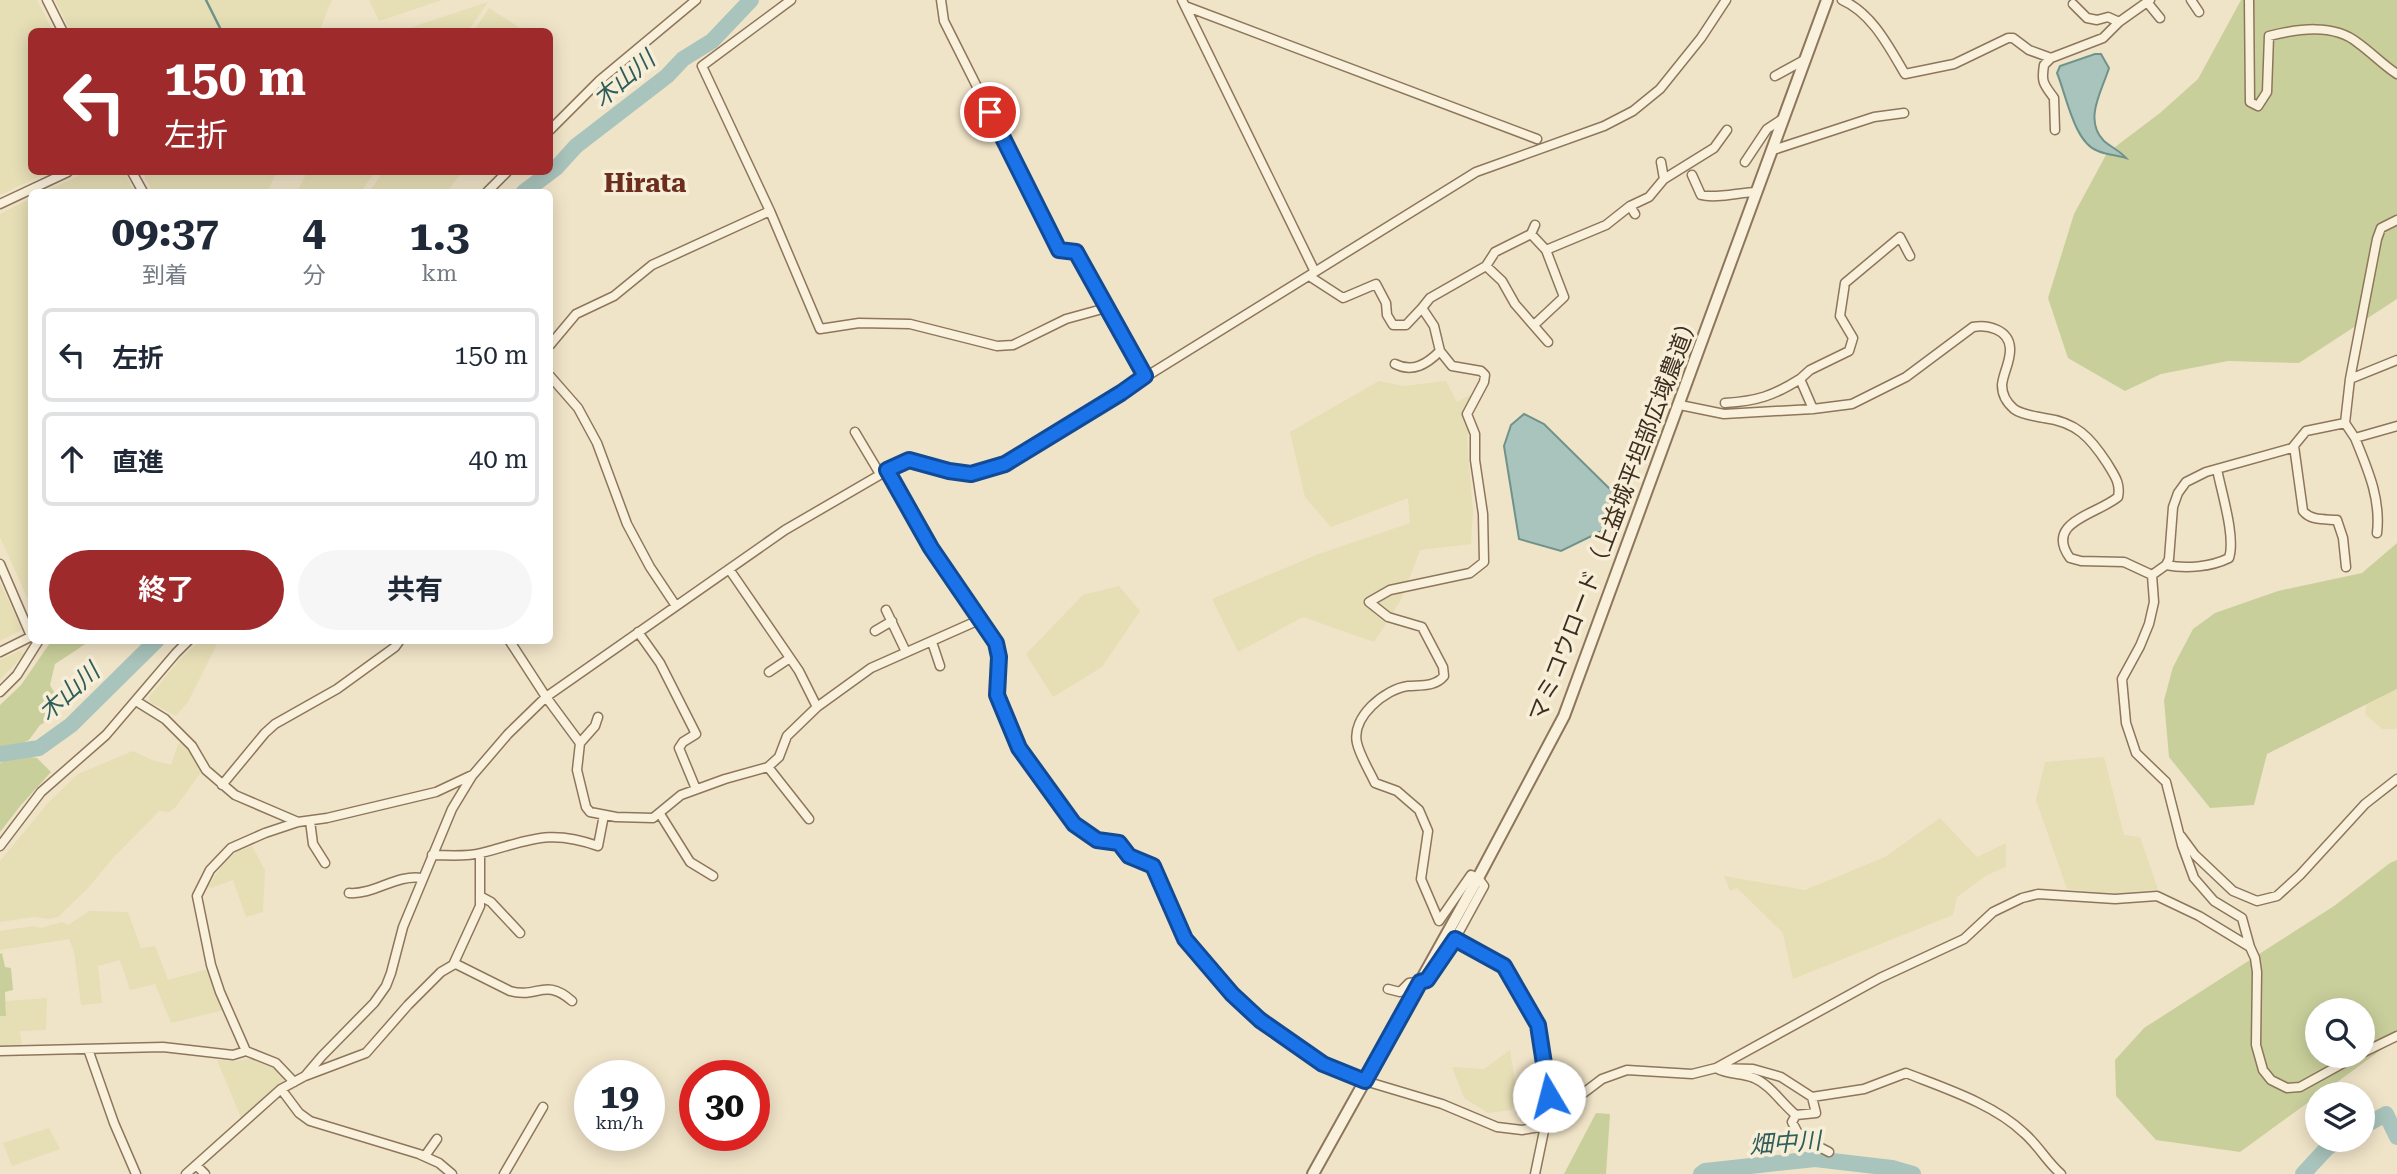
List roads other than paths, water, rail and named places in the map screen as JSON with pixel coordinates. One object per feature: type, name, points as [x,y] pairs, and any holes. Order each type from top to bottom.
[{"type":"street","points":[[47,0],[60,28]]},
{"type":"street","points":[[553,127],[600,80],[696,0]]},
{"type":"street","points":[[792,0],[702,66],[770,211],[820,330],[859,323],[910,324],[997,346],[1013,345],[1066,319],[1106,308]]},
{"type":"street","points":[[941,0],[944,21],[1059,250],[1076,252],[1145,376]]},
{"type":"street","points":[[305,1076],[374,1003],[386,986],[403,927],[452,808],[472,776],[508,733],[546,697],[785,530],[883,472],[909,460],[971,474],[1005,464],[1476,172],[1579,135],[1633,111],[1660,89],[1701,38],[1726,0]]},
{"type":"street","name":"マミコウロード（上益城平坦部広域農道）","points":[[1312,1174],[1478,878],[1564,716],[1613,589],[1827,0]]},
{"type":"street","points":[[1842,0],[1855,5],[1885,40],[1905,74],[1954,64],[2008,37],[2029,50],[2050,58]]},
{"type":"street","points":[[2191,0],[2199,12]]},
{"type":"street","points":[[2249,0],[2250,102],[2258,106],[2267,92],[2269,36],[2295,30],[2339,31],[2357,41],[2397,74]]},
{"type":"street","points":[[2055,130],[2054,98],[2045,89],[2043,82],[2044,65],[2050,58],[2103,37],[2149,1],[2160,18]]},
{"type":"street","points":[[1184,3],[1312,274],[1343,298],[1376,280],[1393,325],[1406,325],[1430,298],[1486,266],[1495,252],[1533,229],[1546,250],[1564,297],[1534,325]]},
{"type":"street","points":[[1184,3],[1537,139]]},
{"type":"street","points":[[2073,4],[2091,20],[2108,16],[2119,22]]},
{"type":"street","points":[[1775,76],[1806,60]]},
{"type":"street","points":[[1773,150],[1874,117],[1904,113]]},
{"type":"street","points":[[1745,162],[1767,129],[1784,118]]},
{"type":"street","points":[[1546,250],[1606,225],[1633,210],[1649,197],[1664,179],[1714,148],[1727,130]]},
{"type":"street","points":[[1661,162],[1664,179]]},
{"type":"street","points":[[32,189],[62,175]]},
{"type":"street","points":[[490,189],[505,175]]},
{"type":"street","points":[[1692,175],[1701,195],[1708,197],[1757,192]]},
{"type":"street","points":[[0,204],[28,191]]},
{"type":"street","points":[[553,341],[576,314],[614,296],[652,265],[770,211]]},
{"type":"street","points":[[2378,533],[2375,494],[2355,438],[2346,423],[2350,379],[2377,239],[2381,228],[2397,220]]},
{"type":"street","points":[[1725,403],[1753,401],[1775,395],[1810,370],[1849,351],[1853,338],[1840,316],[1845,283],[1900,237],[1910,256]]},
{"type":"street","points":[[1486,266],[1503,281],[1515,304],[1548,342]]},
{"type":"street","points":[[1388,989],[1400,992],[1409,983],[1427,980],[1455,939],[1484,886],[1478,878],[1471,875],[1439,921],[1421,879],[1428,831],[1419,810],[1397,791],[1374,783],[1356,739],[1361,720],[1379,698],[1404,687],[1440,681],[1444,676],[1443,667],[1422,627],[1388,617],[1370,602],[1390,590],[1470,573],[1484,562],[1483,514],[1475,460],[1475,433],[1467,414],[1485,375],[1480,371],[1452,366],[1440,351],[1434,326],[1422,308]]},
{"type":"street","points":[[1680,405],[1724,414],[1852,404],[1906,377],[1973,327],[1982,325],[1999,330],[2010,347],[2002,386],[2005,398],[2015,410],[2059,420],[2082,432],[2093,442],[2118,481],[2118,497],[2067,526],[2062,535],[2063,548],[2070,558],[2081,561],[2124,562],[2152,575]]},
{"type":"street","points":[[1395,364],[1404,369],[1415,368],[1440,351]]},
{"type":"street","points":[[2350,379],[2397,360]]},
{"type":"street","points":[[553,379],[578,408],[597,443],[627,524],[650,567],[676,606]]},
{"type":"street","points":[[1800,379],[1813,409]]},
{"type":"street","points":[[2152,575],[2166,565],[2169,559],[2173,507],[2186,482],[2217,469],[2292,449],[2306,431],[2346,423]]},
{"type":"street","points":[[2355,438],[2397,426]]},
{"type":"street","points":[[855,432],[996,643],[999,657],[997,695],[1019,748],[1074,824],[1097,840],[1119,843],[1129,856],[1153,866],[1185,939],[1232,994],[1260,1020],[1323,1064],[1365,1081],[1442,1104],[1497,1127],[1522,1130],[1545,1126],[1569,1103],[1602,1079],[1627,1070],[1692,1074],[1716,1068],[1880,978],[1964,939],[1993,912],[2022,898],[2038,894],[2115,899],[2157,896],[2199,916],[2250,947]]},
{"type":"street","points":[[2294,446],[2303,511],[2313,518],[2337,520],[2343,538],[2346,567]]},
{"type":"street","points":[[2166,565],[2180,568],[2221,562],[2229,558],[2229,528],[2217,469]]},
{"type":"street","points":[[0,564],[28,624]]},
{"type":"street","points":[[729,569],[799,671],[817,707]]},
{"type":"street","points":[[2152,575],[2154,601],[2149,624],[2122,679],[2126,723],[2136,754],[2166,782],[2194,878],[2214,901],[2242,918],[2257,972],[2256,1045],[2263,1070],[2271,1080],[2287,1088],[2300,1087],[2334,1068]]},
{"type":"street","points":[[886,610],[906,652]]},
{"type":"street","points":[[598,717],[595,726],[580,743],[577,771],[586,807],[590,812],[604,815],[646,819],[660,814],[681,795],[768,767],[779,757],[786,736],[817,707],[871,668],[979,620]]},
{"type":"street","points":[[875,631],[892,621]]},
{"type":"street","points":[[638,632],[660,663],[696,734],[683,741],[679,748],[696,789]]},
{"type":"street","points":[[0,652],[28,642]]},
{"type":"street","points":[[932,642],[940,666]]},
{"type":"street","points":[[0,692],[17,675],[32,644]]},
{"type":"street","points":[[0,845],[41,792],[106,734],[186,644]]},
{"type":"street","points":[[222,785],[275,724],[337,689],[397,644]]},
{"type":"street","points":[[512,644],[580,743]]},
{"type":"street","points":[[769,672],[790,658]]},
{"type":"street","points":[[136,701],[164,719],[180,734],[192,746],[206,770],[234,795],[298,822]]},
{"type":"street","points":[[768,767],[809,819]]},
{"type":"street","points":[[246,1051],[211,965],[197,897],[210,870],[231,848],[247,839],[298,822],[436,792],[472,776]]},
{"type":"street","points":[[2179,834],[2195,855],[2232,891],[2257,901],[2277,896],[2300,875],[2365,804],[2397,779]]},
{"type":"street","points":[[660,814],[690,862],[713,876]]},
{"type":"street","points":[[432,855],[480,853],[518,842],[558,835],[598,846],[604,815]]},
{"type":"street","points":[[310,821],[313,844],[325,863]]},
{"type":"street","points":[[186,1174],[281,1089],[305,1076],[366,1053],[408,1005],[454,963],[480,906],[480,853]]},
{"type":"street","points":[[349,893],[360,894],[404,878],[422,878]]},
{"type":"street","points":[[480,896],[491,902],[520,933]]},
{"type":"street","points":[[1455,939],[1504,966],[1538,1025],[1549,1096],[1569,1103]]},
{"type":"street","points":[[454,963],[519,994],[552,989],[572,1001]]},
{"type":"street","points":[[2375,1047],[2397,1036]]},
{"type":"street","points":[[0,1051],[163,1047],[233,1055],[246,1051],[276,1063],[294,1082]]},
{"type":"street","points":[[88,1049],[114,1123],[136,1174]]},
{"type":"street","points":[[1716,1068],[1753,1069],[1781,1077],[1812,1097],[1864,1089],[1906,1073],[1963,1095],[2022,1130],[2050,1165],[2061,1174]]},
{"type":"street","points":[[1716,1068],[1726,1074],[1752,1077],[1767,1086],[1796,1115]]},
{"type":"street","points":[[281,1089],[299,1113],[310,1121],[425,1157],[439,1163],[452,1174]]},
{"type":"street","points":[[1796,1115],[1816,1113],[1812,1097]]},
{"type":"street","points":[[504,1174],[543,1107]]},
{"type":"street","points":[[1796,1115],[1792,1122],[1800,1137],[1829,1153]]},
{"type":"street","points":[[1535,1174],[1545,1126]]},
{"type":"street","points":[[425,1157],[438,1139]]},
{"type":"street","points":[[196,1166],[205,1174]]},
{"type":"water","points":[[2101,54],[2109,68],[2096,105],[2095,124],[2104,141],[2126,158],[2098,151],[2083,138],[2072,117],[2057,73],[2060,66]]},
{"type":"water","points":[[1524,414],[1544,424],[1620,499],[1606,529],[1561,551],[1519,539],[1504,446],[1511,425]]},
{"type":"waterway","points":[[206,0],[220,28]]},
{"type":"waterway","name":"木山川","points":[[553,170],[576,146],[667,76],[683,59],[712,41],[751,0]]},
{"type":"waterway","name":"木山川","points":[[528,189],[546,175]]},
{"type":"waterway","name":"木山川","points":[[0,754],[39,748],[71,725],[153,644]]},
{"type":"waterway","name":"畑中川","points":[[2375,1120],[2386,1114],[2397,1137]]},
{"type":"waterway","name":"畑中川","points":[[2303,1174],[2323,1152]]},
{"type":"waterway","name":"畑中川","points":[[1701,1174],[1705,1171],[1815,1159],[1892,1168],[1913,1174]]},
{"type":"district","name":"Hirata","points":[[645,183]]}]
